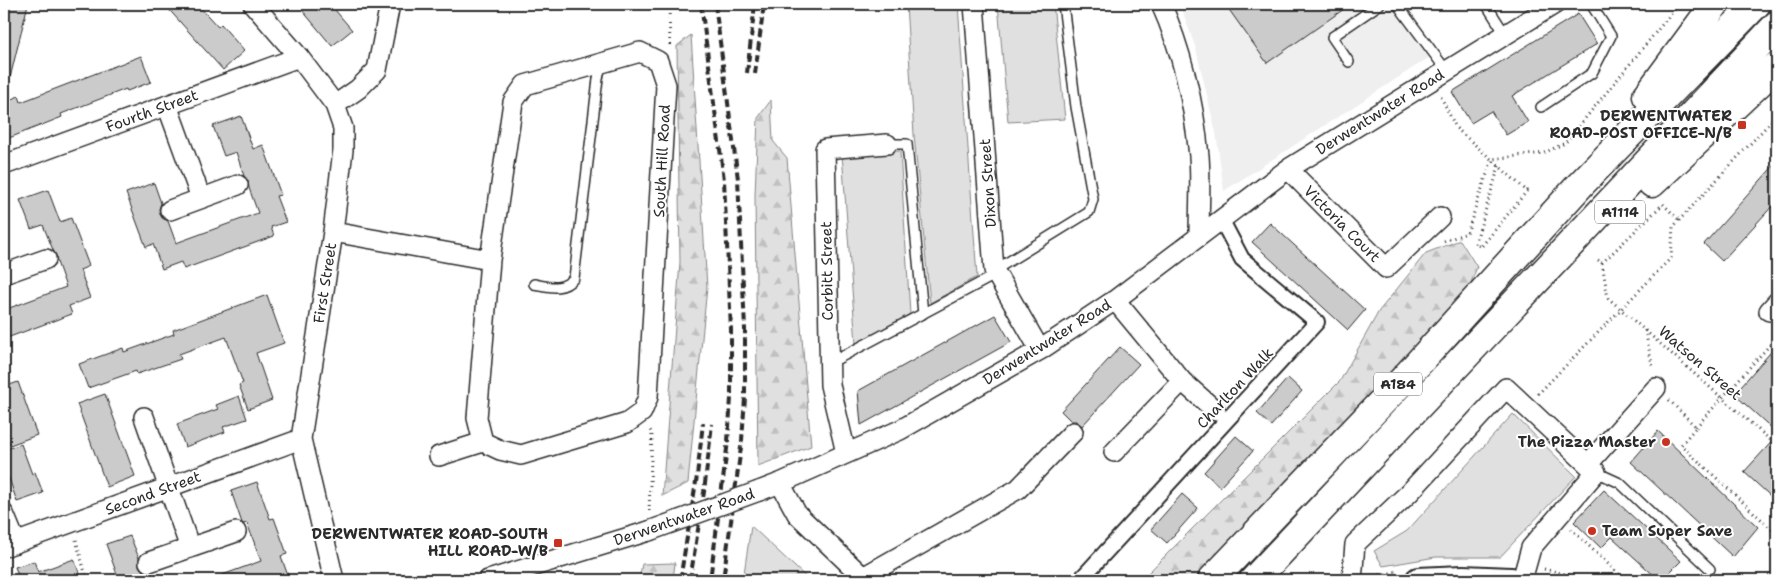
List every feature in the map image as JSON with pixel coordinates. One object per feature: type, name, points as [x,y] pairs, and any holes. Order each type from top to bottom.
[{"type":"highway","points":[[1580,185],[1715,4]]},
{"type":"highway","name":"A184","points":[[1212,580],[1404,379],[1580,185],[1756,4]]},
{"type":"highway","name":"A184","points":[[1254,580],[1777,26]]},
{"type":"highway","name":"A1114","points":[[1463,358],[1777,66]]},
{"type":"street","name":"First Street","points":[[253,4],[299,57],[335,105],[343,128],[333,232],[301,439],[334,580]]},
{"type":"street","points":[[335,105],[358,89],[376,70],[390,4]]},
{"type":"street","name":"Dixon Street","points":[[974,4],[996,272],[1040,350]]},
{"type":"street","points":[[1161,4],[1169,22],[1186,78],[1199,156],[1199,236]]},
{"type":"street","name":"Derwentwater Road","points":[[488,580],[649,531],[759,491],[900,430],[1040,350],[1115,300],[1288,169],[1555,4]]},
{"type":"street","points":[[483,442],[477,418],[490,260],[512,102],[525,84],[640,52],[658,61]]},
{"type":"street","name":"Fourth Street","points":[[4,165],[299,57]]},
{"type":"street","name":"South Hill Road","points":[[642,412],[648,397],[666,85],[658,61]]},
{"type":"street","points":[[167,105],[201,198]]},
{"type":"street","name":"Corbitt Street","points":[[846,454],[830,384],[828,364],[825,149],[887,144]]},
{"type":"street","name":"Victoria Court","points":[[1288,169],[1386,268],[1434,223]]},
{"type":"street","points":[[170,210],[238,185]]},
{"type":"street","name":"Charlton Walk","points":[[1080,580],[1317,322],[1242,259],[1221,220]]},
{"type":"street","points":[[333,232],[490,260]]},
{"type":"street","points":[[4,274],[46,259]]},
{"type":"street","points":[[1115,300],[1182,381],[1216,411]]},
{"type":"street","points":[[1114,452],[1182,381]]},
{"type":"street","points":[[1352,580],[1355,544],[1409,493],[1506,388],[1592,468]]},
{"type":"street","points":[[1522,580],[1531,548],[1558,517],[1592,468],[1656,388]]},
{"type":"street","points":[[439,456],[483,442],[500,450],[520,455],[627,423],[642,412]]},
{"type":"street","points":[[144,417],[190,548]]},
{"type":"street","points":[[780,483],[797,514],[865,579],[1018,489],[1073,432]]},
{"type":"street","name":"Second Street","points":[[10,545],[301,439]]},
{"type":"street","points":[[4,514],[10,545]]},
{"type":"street","points":[[149,562],[236,532]]},
{"type":"street","points":[[1418,580],[1463,578],[1512,580]]},
{"type":"lane","points":[[828,364],[923,314],[996,272],[1089,212],[1094,199],[1076,107],[1063,4]]},
{"type":"lane","points":[[1349,62],[1332,37],[1380,4]]},
{"type":"lane","points":[[1397,4],[1439,75]]},
{"type":"lane","points":[[1486,4],[1505,34]]},
{"type":"lane","points":[[1541,107],[1592,74],[1611,36],[1592,4]]},
{"type":"lane","points":[[534,284],[554,288],[561,287],[570,283],[574,278],[601,63]]},
{"type":"lane","points":[[887,144],[907,144],[923,314]]},
{"type":"lane","points":[[1592,468],[1620,483],[1710,569]]},
{"type":"path","points":[[658,61],[670,54],[669,4]]},
{"type":"path","points":[[1492,159],[1544,153],[1565,144],[1679,4]]},
{"type":"path","points":[[1439,75],[1456,128],[1529,192],[1481,247],[1475,244],[1499,166]]},
{"type":"path","points":[[1525,406],[1622,310],[1671,258],[1672,227],[1777,116]]},
{"type":"path","points":[[1434,223],[1438,243],[1468,233],[1492,159]]},
{"type":"path","name":"Watson Street","points":[[1679,220],[1662,204],[1600,261],[1608,298],[1777,446]]},
{"type":"path","points":[[1645,330],[1656,388],[1696,427]]},
{"type":"path","points":[[1777,336],[1682,445],[1777,534]]},
{"type":"path","points":[[642,412],[652,434],[649,531]]},
{"type":"path","points":[[1558,517],[1624,580]]},
{"type":"path","points":[[70,523],[88,580]]},
{"type":"shaded area","points":[[1180,4],[1406,4],[1439,51],[1224,191],[1216,133],[1196,49]]},
{"type":"green space","points":[[906,4],[958,4],[977,277],[930,303],[914,135]]},
{"type":"green space","points":[[998,4],[1053,4],[1065,119],[1008,122]]},
{"type":"green space","points":[[691,35],[707,287],[688,483],[662,496],[680,262],[677,46]]},
{"type":"green space","points":[[771,100],[773,141],[787,158],[811,446],[758,466],[755,195],[758,118]]},
{"type":"green space","points":[[900,151],[910,314],[856,344],[842,154]]},
{"type":"green space","points":[[1460,240],[1477,267],[1467,293],[1315,459],[1195,580],[1141,580],[1340,381],[1379,311],[1426,253]]},
{"type":"green space","points":[[1513,414],[1576,476],[1500,557],[1436,557],[1383,566],[1374,551],[1407,531]]},
{"type":"green space","points":[[751,526],[809,580],[743,580]]},
{"type":"green space","points":[[675,563],[673,580],[639,580],[642,564]]},
{"type":"building","points":[[4,4],[28,4],[10,78],[4,77]]},
{"type":"building","points":[[164,4],[197,4],[218,27],[221,24],[244,51],[223,70]]},
{"type":"building","points":[[297,4],[330,4],[352,30],[332,46]]},
{"type":"building","points":[[1225,4],[1351,4],[1267,63]]},
{"type":"building","points":[[1578,14],[1597,44],[1512,96],[1528,122],[1506,135],[1491,111],[1471,123],[1452,92]]},
{"type":"building","points":[[141,56],[151,82],[127,91],[126,89],[61,114],[62,117],[4,140],[4,102],[19,96],[21,102]]},
{"type":"building","points":[[241,116],[253,149],[263,145],[281,195],[276,196],[286,222],[271,227],[274,236],[184,269],[181,262],[162,269],[153,244],[146,247],[126,193],[154,183],[161,203],[160,214],[162,218],[168,221],[176,243],[258,213],[236,152],[224,156],[213,126]]},
{"type":"building","points":[[1777,162],[1777,201],[1722,261],[1704,244]]},
{"type":"building","points":[[48,190],[60,222],[71,218],[89,266],[80,270],[90,298],[69,306],[72,314],[4,339],[4,310],[66,287],[56,255],[43,225],[31,229],[20,200]]},
{"type":"building","points":[[1270,223],[1365,310],[1348,330],[1252,242]]},
{"type":"building","points":[[267,295],[284,343],[256,353],[272,400],[248,409],[239,385],[243,383],[226,337],[179,354],[181,359],[137,374],[136,371],[88,388],[79,364],[123,348],[124,352],[174,334],[173,330]]},
{"type":"building","points":[[995,315],[1011,342],[861,425],[858,391]]},
{"type":"building","points":[[1777,345],[1777,433],[1734,394]]},
{"type":"building","points":[[1120,347],[1139,364],[1082,426],[1076,421],[1071,421],[1061,411]]},
{"type":"building","points":[[1288,378],[1302,391],[1271,426],[1257,413]]},
{"type":"building","points":[[18,382],[37,435],[10,445],[4,429],[4,387]]},
{"type":"building","points":[[105,394],[135,476],[107,487],[77,404]]},
{"type":"building","points":[[239,396],[247,419],[223,427],[225,432],[185,447],[177,424],[218,409],[216,405]]},
{"type":"building","points":[[1658,431],[1758,527],[1733,557],[1631,462]]},
{"type":"building","points":[[1236,436],[1253,451],[1220,487],[1204,472]]},
{"type":"building","points":[[1777,436],[1777,502],[1744,472]]},
{"type":"building","points":[[21,444],[32,474],[35,472],[43,493],[17,502],[9,478],[7,479],[4,470],[4,450]]},
{"type":"building","points":[[257,482],[270,519],[274,518],[287,554],[281,556],[288,576],[276,580],[214,580],[214,578],[261,561],[247,523],[242,523],[231,491]]},
{"type":"building","points":[[1604,490],[1681,561],[1662,580],[1659,580],[1612,537],[1601,548],[1574,522]]},
{"type":"building","points":[[1182,494],[1198,508],[1167,543],[1151,529]]},
{"type":"building","points":[[130,536],[139,558],[139,566],[147,580],[119,580],[106,544]]},
{"type":"building","points":[[74,559],[82,580],[20,580],[15,567],[34,561],[38,572]]},
{"type":"railway","points":[[701,4],[724,180],[731,330],[731,398],[728,441],[710,580]]},
{"type":"railway","points":[[715,4],[738,179],[745,329],[745,398],[742,440],[723,580]]},
{"type":"railway","points":[[747,73],[755,4]]},
{"type":"railway","points":[[755,74],[764,4]]},
{"type":"railway","points":[[680,580],[697,476],[703,423]]},
{"type":"railway","points":[[690,580],[704,492],[712,424]]},
{"type":"place","name":"DERWENTWATER ROAD-POST OFFICE-N/B","points":[[1742,125]]},
{"type":"place","name":"The Pizza Master","points":[[1666,442]]},
{"type":"place","name":"Team Super Save","points":[[1592,531]]},
{"type":"place","name":"DERWENTWATER ROAD-SOUTH HILL ROAD-W/B","points":[[558,543]]}]
